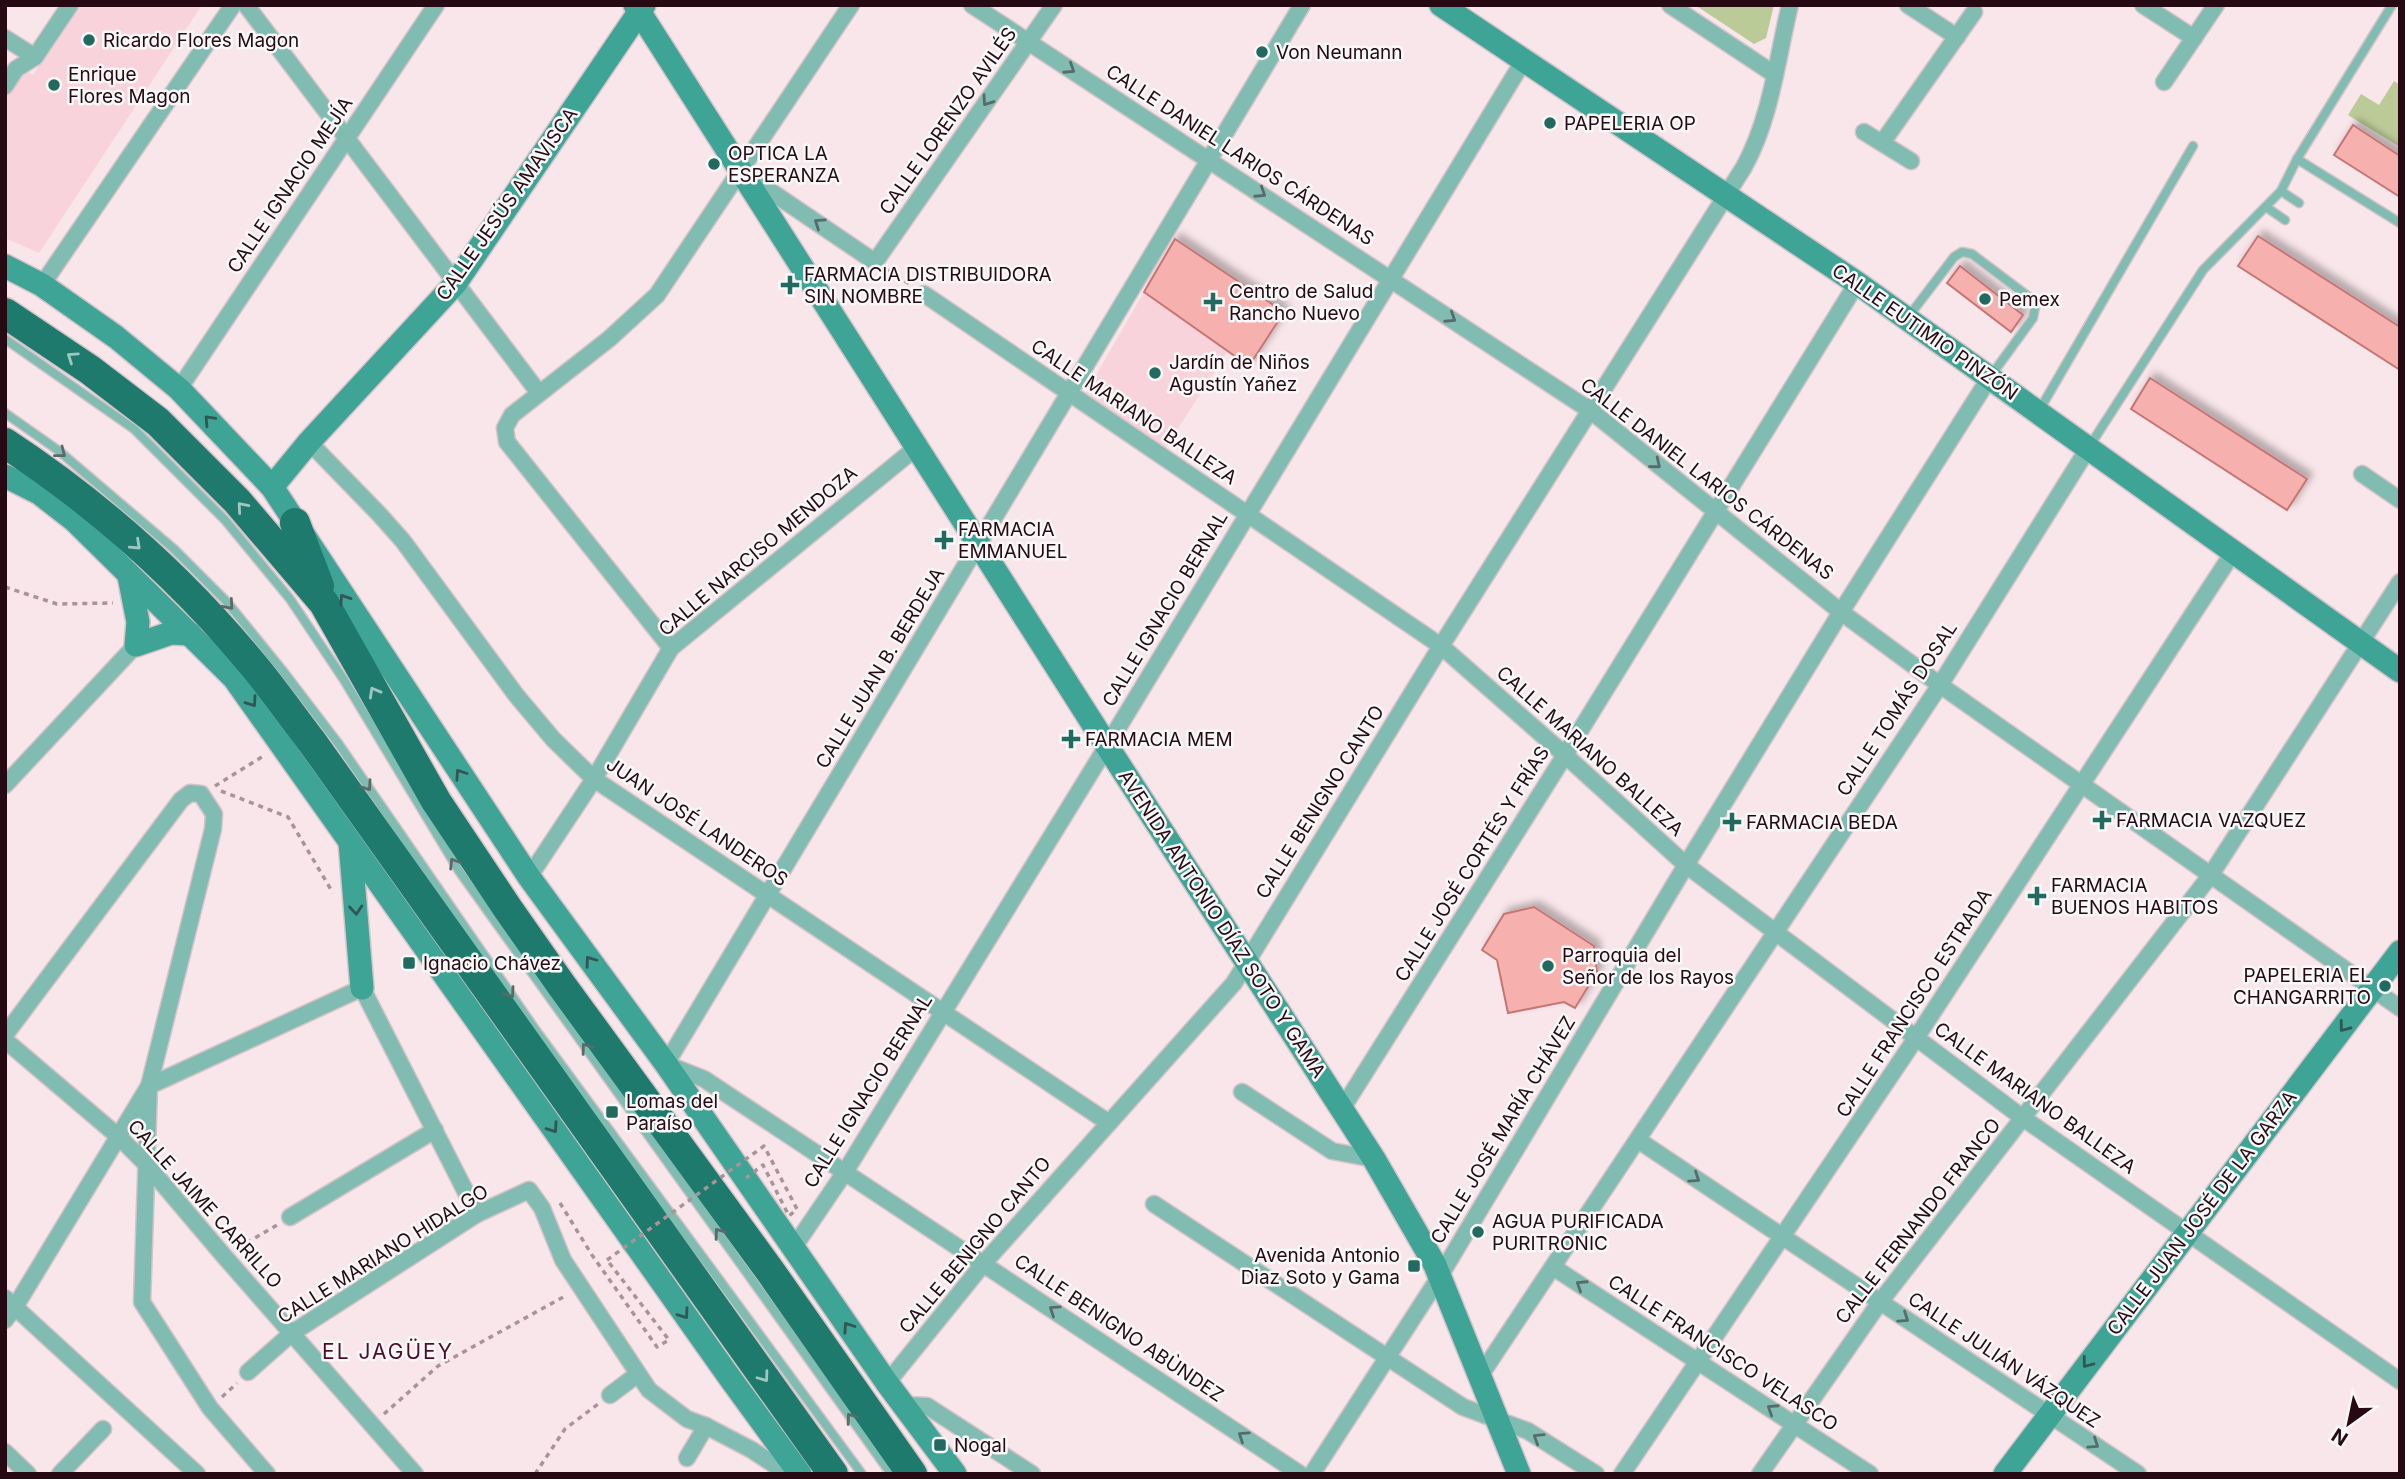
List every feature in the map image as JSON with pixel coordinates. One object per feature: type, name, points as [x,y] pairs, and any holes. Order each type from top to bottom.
[{"type":"highway","points":[[5,313],[90,370],[158,422],[237,501],[332,616],[382,656]]},
{"type":"highway","points":[[5,443],[106,516],[190,595],[253,665],[312,742],[833,1474]]},
{"type":"highway","points":[[295,523],[332,616],[436,801],[562,986],[770,1271],[912,1474]]},
{"type":"street","points":[[5,86],[16,69],[35,58],[69,5]]},
{"type":"street","points":[[42,285],[233,5]]},
{"type":"street","points":[[246,5],[538,393]]},
{"type":"street","name":"CALLE IGNACIO MEJÍA","points":[[179,389],[436,5]]},
{"type":"street","points":[[671,648],[507,442],[505,428],[512,415],[610,339],[657,295],[851,5]]},
{"type":"street","name":"CALLE DANIEL LARIOS CÁRDENAS","points":[[972,5],[1591,411],[1841,612],[1940,685],[2372,991],[2400,1008]]},
{"type":"street","name":"CALLE LORENZO AVILÉS","points":[[875,262],[1054,5]]},
{"type":"street","name":"CALLE JUAN B. BERDEJA","points":[[666,1063],[1302,5]]},
{"type":"street","name":"CALLE EUTIMIO PINZÓN","points":[[1441,5],[1857,283],[2400,671]]},
{"type":"street","points":[[1670,5],[1774,74]]},
{"type":"street","name":"CALLE BENIGNO CANTO","points":[[887,1383],[984,1264],[1234,983],[1441,646],[1756,145],[1765,117],[1790,5]]},
{"type":"street","points":[[1908,5],[1957,37]]},
{"type":"street","points":[[2143,5],[2194,38]]},
{"type":"street","points":[[2164,82],[2216,5]]},
{"type":"street","name":"AVENIDA ANTONIO DÍAZ SOTO Y GAMA","points":[[640,8],[740,170],[1107,746],[1374,1159],[1440,1276],[1519,1474]]},
{"type":"street","name":"CALLE JESÚS AMAVISCA","points":[[272,486],[309,442],[455,284],[640,8]]},
{"type":"street","points":[[1882,143],[1974,12]]},
{"type":"street","points":[[5,38],[35,58]]},
{"type":"street","name":"CALLE IGNACIO BERNAL","points":[[794,1247],[845,1172],[1107,746],[1524,60]]},
{"type":"street","points":[[1864,132],[1910,161]]},
{"type":"street","points":[[740,170],[875,262]]},
{"type":"street","points":[[5,266],[42,285],[116,337],[179,389],[272,486],[529,877],[666,1063],[887,1383],[955,1474]]},
{"type":"street","name":"CALLE JOSÉ CORTÉS Y FRÍAS","points":[[1342,1109],[1857,283]]},
{"type":"street","name":"CALLE MARIANO BALLEZA","points":[[924,294],[1441,646],[1686,865],[1776,934],[2023,1118],[2400,1381]]},
{"type":"street","name":"CALLE JOSÉ MARÍA CHÁVEZ","points":[[1312,1474],[1440,1276],[1686,865],[1841,612],[1990,377]]},
{"type":"street","name":"JUAN JOSÉ LANDEROS","points":[[309,442],[395,531],[516,695],[553,738],[594,779],[1109,1123]]},
{"type":"street","name":"CALLE NARCISO MENDOZA","points":[[529,877],[594,779],[671,648],[917,447]]},
{"type":"street","name":"CALLE TOMÁS DOSAL","points":[[1480,1376],[1940,685],[2089,447]]},
{"type":"street","points":[[2362,474],[2400,500]]},
{"type":"street","points":[[5,476],[39,493],[66,514],[234,678],[800,1474]]},
{"type":"street","name":"CALLE FRANCISCO ESTRADA","points":[[1622,1474],[1916,1038],[2234,551]]},
{"type":"street","points":[[129,576],[138,622],[136,645]]},
{"type":"street","name":"CALLE FERNANDO FRANCO","points":[[1760,1474],[1880,1302],[2210,876],[2400,582]]},
{"type":"street","points":[[5,785],[136,645],[171,633],[190,634]]},
{"type":"street","points":[[5,1037],[181,800],[190,793],[201,794],[214,814],[213,830],[149,1086],[142,1302],[210,1408],[267,1474]]},
{"type":"street","points":[[350,842],[362,988],[477,1214]]},
{"type":"street","name":"CALLE JUAN JOSÉ DE LA GARZA","points":[[2005,1474],[2400,952]]},
{"type":"street","points":[[197,1474],[9,1308],[149,1086],[362,988]]},
{"type":"street","name":"CALLE JAIME CARRILLO","points":[[5,1037],[119,1136],[146,1164],[415,1474]]},
{"type":"street","name":"CALLE BENIGNO ABÙNDEZ","points":[[666,1063],[704,1079],[1300,1474]]},
{"type":"street","points":[[1242,1091],[1332,1151],[1374,1159]]},
{"type":"street","points":[[290,1217],[435,1130]]},
{"type":"street","name":"CALLE JULIÁN VÁZQUEZ","points":[[1638,1140],[2138,1474]]},
{"type":"street","name":"CALLE MARIANO HIDALGO","points":[[248,1372],[292,1333],[477,1214],[529,1190],[542,1208],[562,1260],[649,1390],[687,1419],[752,1450],[788,1474]]},
{"type":"street","points":[[1154,1204],[1463,1407],[1528,1431],[1596,1474]]},
{"type":"street","name":"CALLE FRANCISCO VELASCO","points":[[1553,1267],[1870,1474]]},
{"type":"street","points":[[610,1395],[638,1374]]},
{"type":"street","points":[[904,1405],[927,1406],[1032,1474]]},
{"type":"street","points":[[687,1458],[706,1426]]},
{"type":"street","points":[[60,1474],[103,1429]]},
{"type":"street","points":[[5,1452],[28,1474]]},
{"type":"lane","points":[[2089,447],[2203,270],[2281,191],[2297,159],[2392,5]]},
{"type":"lane","points":[[2039,412],[2193,146]]},
{"type":"lane","points":[[2297,159],[2400,223]]},
{"type":"lane","points":[[2281,191],[2299,203]]},
{"type":"lane","points":[[2266,207],[2285,220]]},
{"type":"lane","points":[[1907,318],[1954,257],[1962,252],[1972,254],[2029,297],[2035,307],[2033,318],[1990,377]]},
{"type":"lane","points":[[5,339],[134,429],[225,520],[290,599],[344,680],[459,871],[891,1474]]},
{"type":"lane","points":[[5,413],[59,451],[174,549],[227,602],[338,743],[535,1029],[615,1134],[862,1474]]},
{"type":"path","points":[[875,262],[924,294]]},
{"type":"path","points":[[5,587],[57,604],[135,603]]},
{"type":"path","points":[[201,794],[268,752]]},
{"type":"path","points":[[201,794],[217,789],[288,817],[337,899]]},
{"type":"path","points":[[554,1194],[592,1255],[657,1347],[669,1340],[607,1260],[764,1146],[797,1209],[789,1216],[763,1165],[746,1178]]},
{"type":"path","points":[[224,1256],[290,1217]]},
{"type":"path","points":[[372,1424],[438,1366],[581,1287]]},
{"type":"path","points":[[210,1408],[248,1372]]},
{"type":"path","points":[[535,1474],[565,1429],[610,1395]]},
{"type":"shaded area","points":[[77,5],[202,5],[39,253],[5,238],[5,97],[23,69],[33,75]]},
{"type":"shaded area","name":"Jardín de Niños Agustín Yañez","points":[[1144,292],[1228,351],[1164,450],[1085,394]]},
{"type":"green space","points":[[1695,5],[1774,5],[1766,38],[1754,44]]},
{"type":"green space","points":[[2394,81],[2400,85],[2400,147],[2348,115],[2361,94],[2379,105]]},
{"type":"building","points":[[2353,125],[2400,156],[2400,197],[2334,155]]},
{"type":"building","points":[[2258,236],[2400,327],[2400,370],[2238,266]]},
{"type":"building","name":"Centro de Salud Rancho Nuevo","points":[[1175,239],[1284,312],[1249,366],[1144,292]]},
{"type":"building","name":"Pemex","points":[[1960,266],[2023,315],[2011,332],[1947,283]]},
{"type":"building","points":[[2150,378],[2307,479],[2287,510],[2131,409]]},
{"type":"building","name":"Parroquia del Señor de los Rayos","points":[[1534,907],[1594,946],[1597,972],[1575,1008],[1564,1002],[1508,1013],[1497,960],[1482,950],[1504,914]]},
{"type":"place","name":"Ricardo Flores Magon","points":[[89,40]]},
{"type":"place","name":"Von Neumann","points":[[1262,52]]},
{"type":"place","name":"Enrique Flores Magon","points":[[54,85]]},
{"type":"place","name":"PAPELERIA OP","points":[[1550,123]]},
{"type":"place","name":"OPTICA LA ESPERANZA","points":[[714,164]]},
{"type":"place","name":"FARMACIA DISTRIBUIDORA SIN NOMBRE","points":[[790,285]]},
{"type":"place","name":"Pemex","points":[[1985,299]]},
{"type":"place","name":"Centro de Salud Rancho Nuevo","points":[[1213,302]]},
{"type":"place","name":"Jardín de Niños Agustín Yañez","points":[[1155,373]]},
{"type":"place","name":"FARMACIA EMMANUEL","points":[[944,540]]},
{"type":"place","name":"FARMACIA MEM","points":[[1071,739]]},
{"type":"place","name":"FARMACIA VAZQUEZ","points":[[2102,820]]},
{"type":"place","name":"FARMACIA BEDA","points":[[1732,822]]},
{"type":"place","name":"FARMACIA BUENOS HABITOS","points":[[2037,896]]},
{"type":"place","name":"Ignacio Chávez","points":[[409,963]]},
{"type":"place","name":"Parroquia del Señor de los Rayos","points":[[1548,966]]},
{"type":"place","name":"PAPELERIA EL CHANGARRITO","points":[[2385,986]]},
{"type":"place","name":"Lomas del Paraíso","points":[[612,1112]]},
{"type":"place","name":"AGUA PURIFICADA PURITRONIC","points":[[1478,1232]]},
{"type":"place","name":"Avenida Antonio Diaz Soto y Gama","points":[[1414,1266]]},
{"type":"place","name":"Nogal","points":[[940,1445]]},
{"type":"district","name":"EL JAGÜEY","points":[[388,1351]]}]
